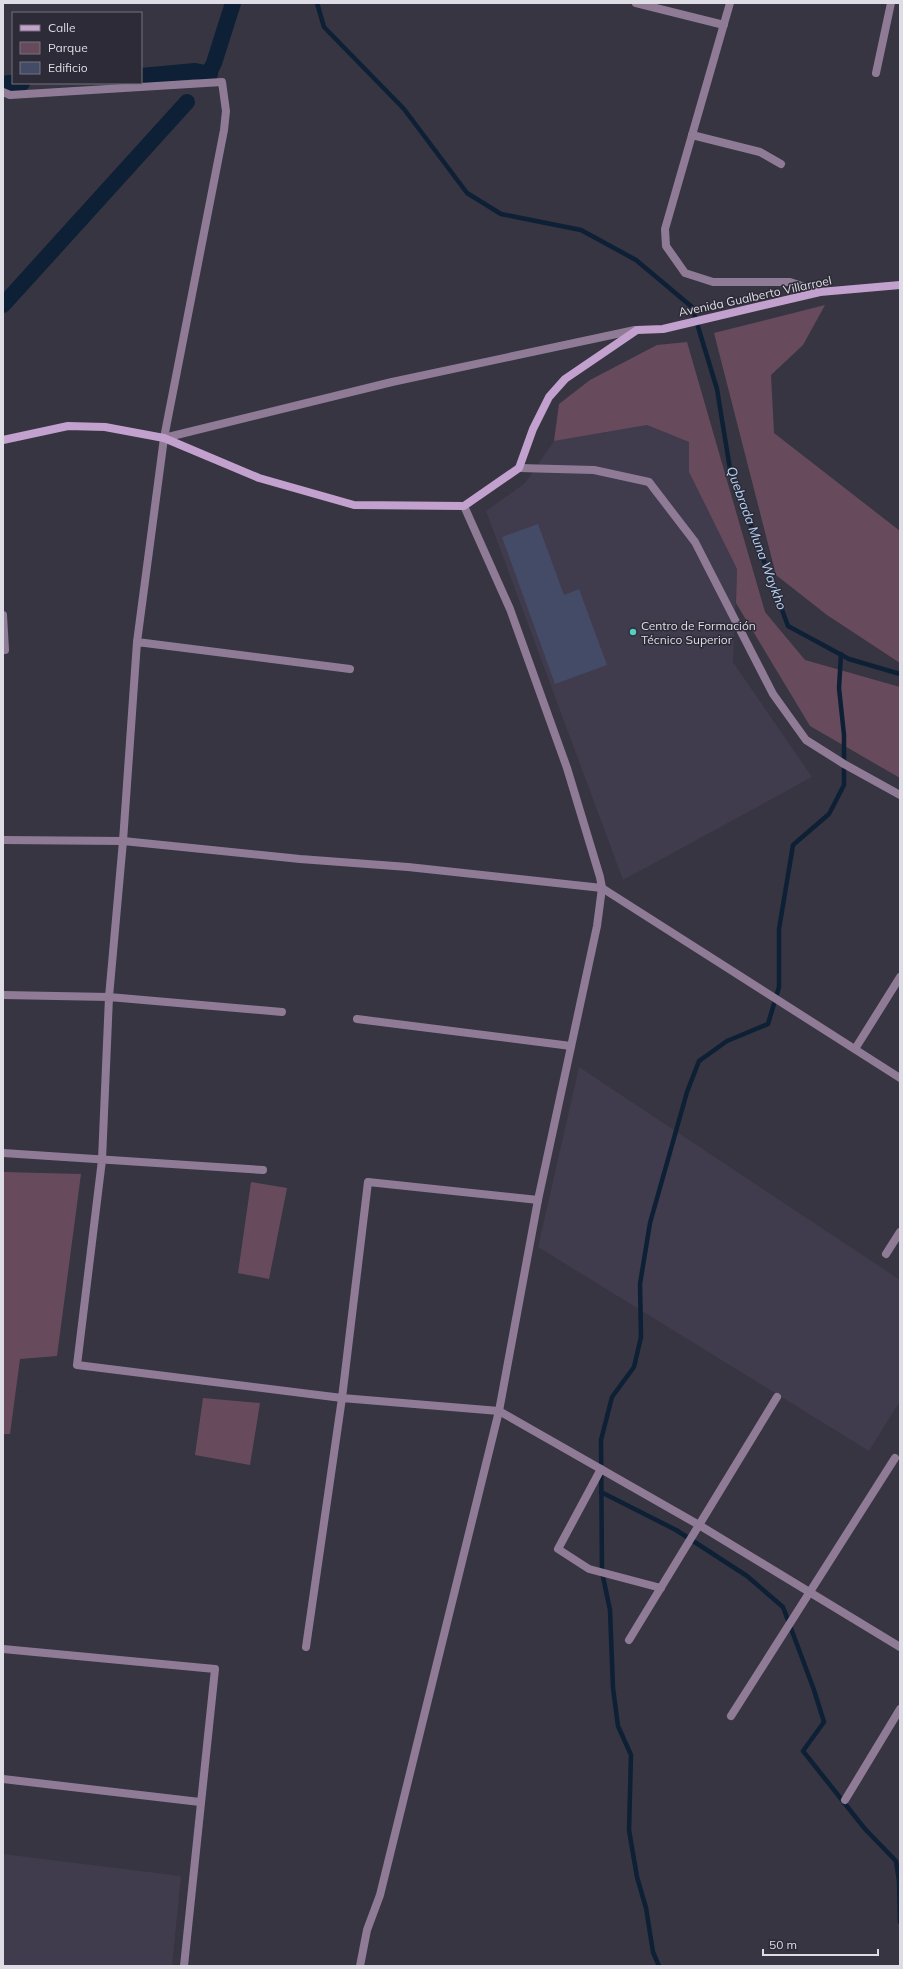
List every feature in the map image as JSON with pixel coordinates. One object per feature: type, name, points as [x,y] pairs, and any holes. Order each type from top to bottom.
[{"type":"main road","name":"Avenida Gualberto Villarroel","points":[[637,330],[663,329],[820,292],[900,285]]},
{"type":"main road","points":[[3,440],[68,426],[105,426],[164,438],[259,478],[354,505],[464,506],[519,468],[533,429],[549,397],[565,379],[637,330]]},
{"type":"street","points":[[636,3],[724,25]]},
{"type":"street","points":[[730,3],[665,229],[666,246],[685,273],[713,282],[790,282],[820,292]]},
{"type":"street","points":[[876,72],[891,3]]},
{"type":"street","points":[[3,92],[10,95],[222,82],[226,111],[224,130],[164,438],[137,642],[123,841],[109,997],[102,1160],[77,1365],[342,1398],[499,1411],[699,1526],[900,1647]]},
{"type":"street","points":[[692,135],[760,152],[781,164]]},
{"type":"street","points":[[164,438],[392,382],[637,330]]},
{"type":"street","points":[[519,468],[594,470],[648,482],[695,542],[773,694],[806,740],[844,764],[900,795]]},
{"type":"street","points":[[360,1966],[367,1930],[384,1880],[499,1411],[538,1200],[597,926],[602,888],[567,768],[510,608],[464,506]]},
{"type":"street","points":[[3,615],[5,650]]},
{"type":"street","points":[[137,642],[350,669]]},
{"type":"street","points":[[3,840],[123,841],[300,859],[408,867],[602,888],[900,1078]]},
{"type":"street","points":[[855,1049],[900,977]]},
{"type":"street","points":[[3,995],[109,997],[282,1012]]},
{"type":"street","points":[[357,1019],[571,1046]]},
{"type":"street","points":[[3,1153],[263,1170]]},
{"type":"street","points":[[306,1646],[342,1398],[368,1182],[538,1200]]},
{"type":"street","points":[[886,1254],[900,1232]]},
{"type":"street","points":[[629,1640],[777,1397]]},
{"type":"street","points":[[731,1716],[895,1458]]},
{"type":"street","points":[[601,1469],[558,1549],[589,1569],[661,1588]]},
{"type":"street","points":[[3,1649],[215,1669],[184,1966]]},
{"type":"street","points":[[845,1800],[900,1709]]},
{"type":"street","points":[[3,1779],[200,1802]]},
{"type":"shaded area","name":"Centro de Formación Técnico Superior","points":[[647,425],[689,442],[689,472],[737,569],[733,662],[812,777],[623,880],[486,511],[525,483],[554,441]]},
{"type":"shaded area","points":[[579,1067],[900,1280],[900,1401],[869,1451],[538,1247]]},
{"type":"shaded area","points":[[3,1854],[181,1876],[172,1966],[3,1966]]},
{"type":"green space","points":[[825,305],[803,345],[771,375],[774,433],[900,531],[900,663],[827,615],[776,575],[714,333]]},
{"type":"green space","points":[[687,342],[765,612],[805,660],[900,687],[900,778],[810,726],[736,603],[737,569],[689,472],[689,442],[647,425],[554,441],[559,404],[590,380],[657,345]]},
{"type":"green space","points":[[3,1172],[81,1174],[57,1356],[20,1359],[10,1434],[3,1434]]},
{"type":"green space","points":[[251,1182],[287,1188],[269,1279],[238,1273]]},
{"type":"green space","points":[[203,1398],[260,1403],[250,1465],[195,1455]]},
{"type":"building","points":[[538,524],[564,595],[579,589],[607,665],[555,684],[502,537]]},
{"type":"waterway","points":[[206,79],[214,63],[233,3]]},
{"type":"waterway","name":"Quebrada Muna Waykho","points":[[317,3],[324,27],[404,109],[467,193],[501,214],[581,230],[636,260],[692,307],[717,389],[730,469],[788,626],[849,659],[900,674]]},
{"type":"waterway","points":[[142,76],[195,71],[210,74]]},
{"type":"waterway","points":[[3,305],[187,102]]},
{"type":"waterway","points":[[659,1966],[653,1952],[646,1908],[637,1877],[629,1830],[631,1755],[618,1726],[613,1688],[610,1610],[602,1572],[601,1440],[612,1397],[634,1367],[641,1337],[640,1284],[650,1223],[687,1092],[699,1061],[727,1041],[768,1024],[779,987],[779,929],[793,845],[829,814],[844,785],[844,735],[839,688],[841,654]]},
{"type":"waterway","points":[[601,1492],[676,1530],[747,1576],[783,1607],[814,1690],[824,1722],[803,1751],[865,1829],[896,1861],[899,1881],[900,1922]]},
{"type":"place","name":"Centro de Formación Técnico Superior","points":[[633,632]]}]
